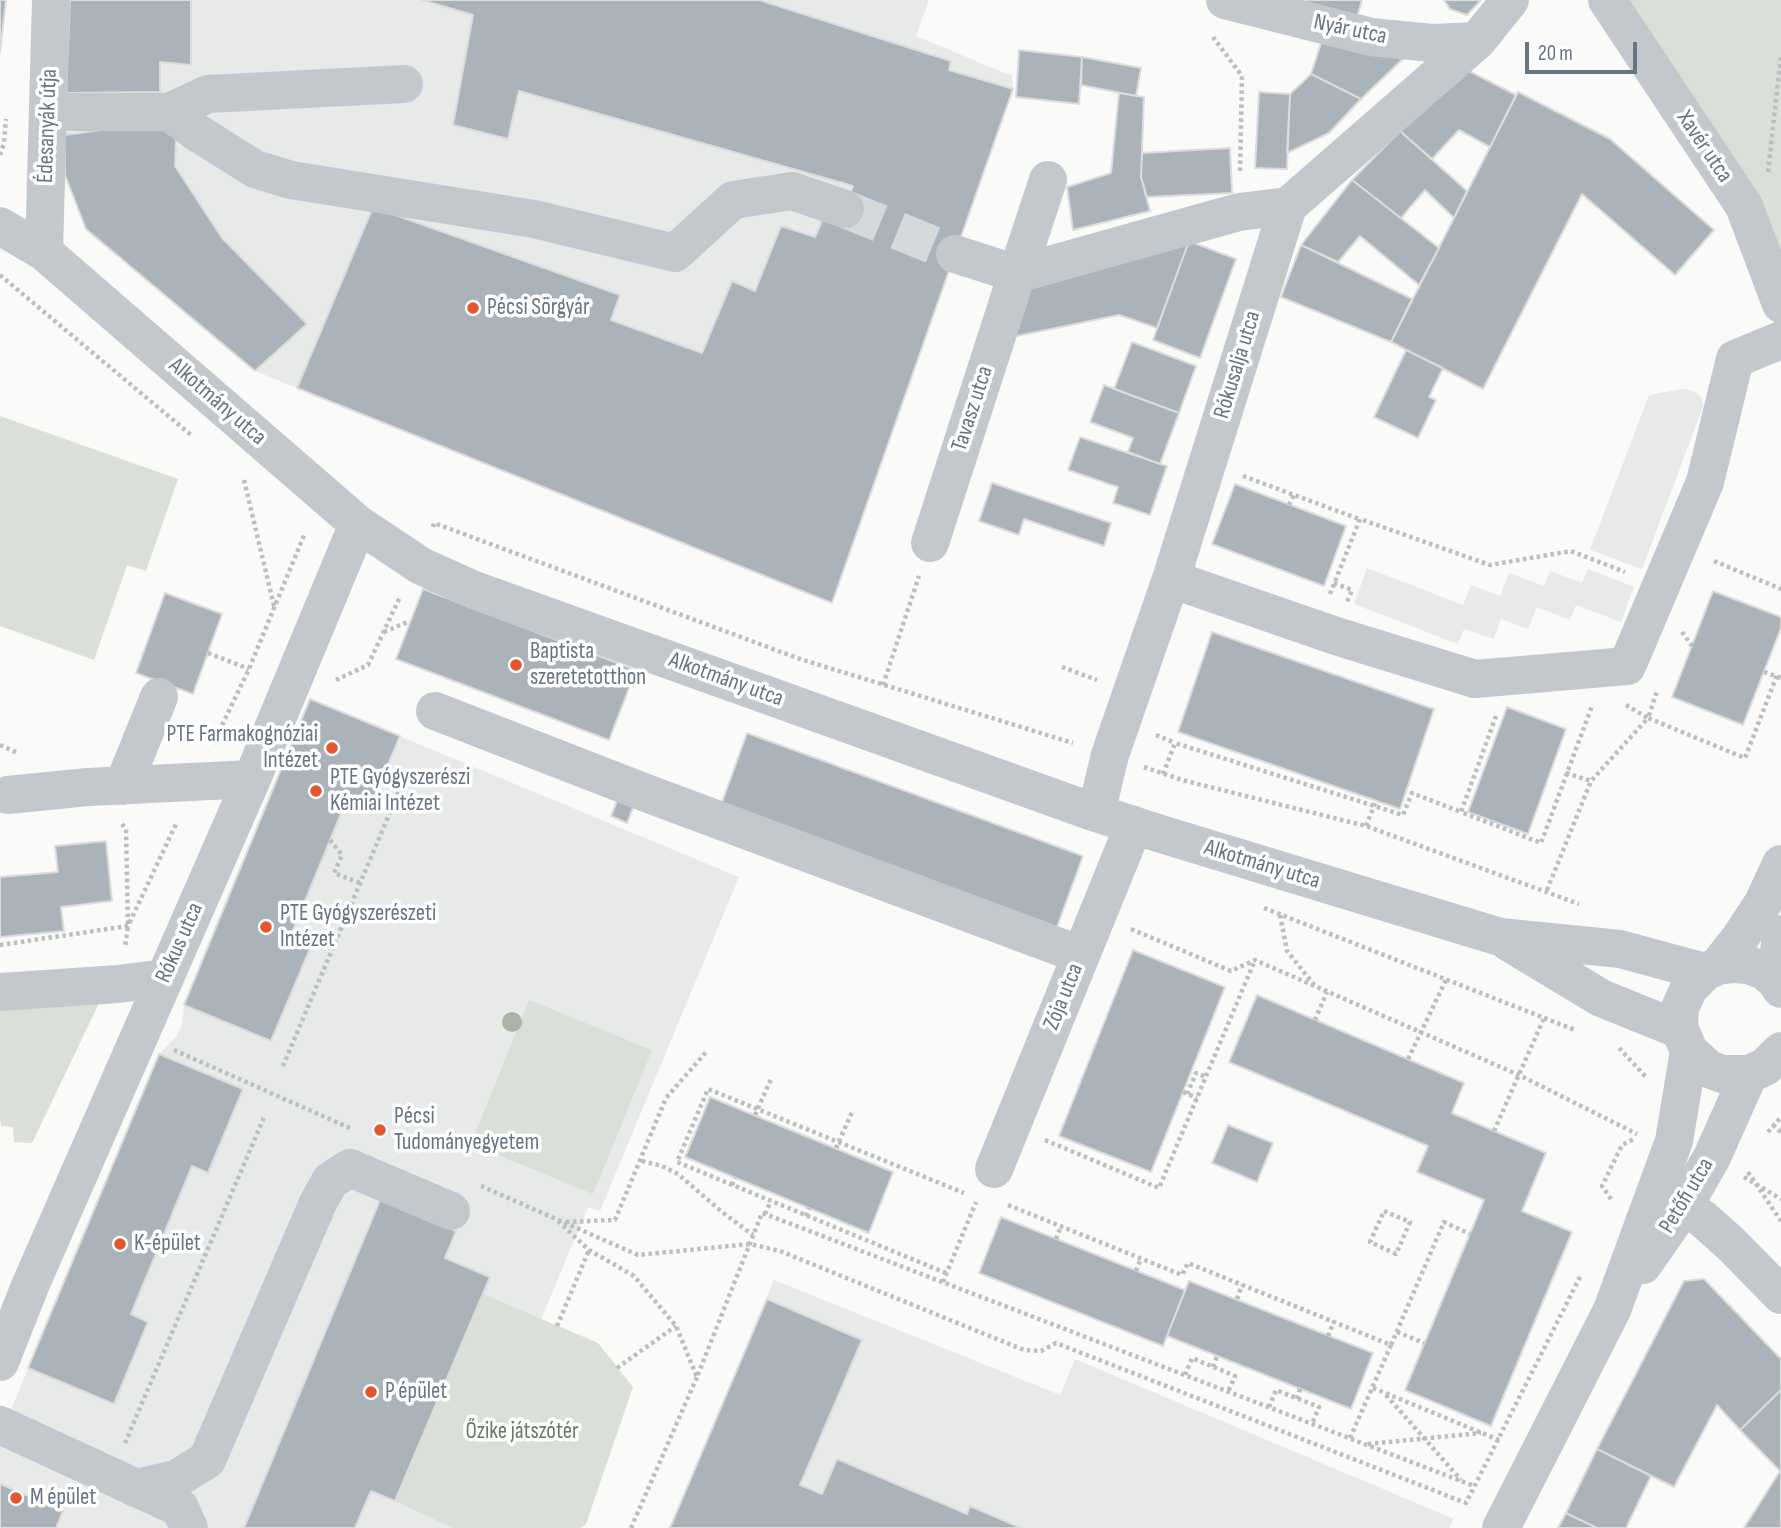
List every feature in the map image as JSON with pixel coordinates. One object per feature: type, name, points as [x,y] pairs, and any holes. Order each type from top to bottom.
[{"type":"street","name":"Édesanyák útja","points":[[44,253],[51,0]]},
{"type":"street","points":[[955,254],[1017,274],[1239,212],[1288,206],[1477,41],[1510,0]]},
{"type":"street","name":"Xavér utca","points":[[1607,0],[1744,206],[1781,304]]},
{"type":"street","name":"Nyár utca","points":[[1217,16],[1432,43],[1477,41]]},
{"type":"street","points":[[48,112],[169,112],[208,94],[404,85]]},
{"type":"street","points":[[169,112],[255,169],[291,180],[534,219],[675,253],[733,200],[792,191],[845,209]]},
{"type":"street","name":"Tavasz utca","points":[[930,543],[1048,180]]},
{"type":"street","name":"Rókusalja utca","points":[[1096,813],[1110,755],[1171,579],[1288,206]]},
{"type":"street","name":"Alkotmány utca","points":[[0,226],[44,253],[358,524],[421,566],[474,590],[1096,813],[1500,937],[1620,949],[1711,969],[1734,964],[1749,965],[1764,971],[1779,984]]},
{"type":"street","points":[[1171,579],[1336,636],[1475,679],[1627,666],[1705,482],[1735,359],[1781,340]]},
{"type":"street","name":"Rókus utca","points":[[0,1362],[15,1287],[165,978],[252,779],[358,524]]},
{"type":"street","points":[[106,786],[159,697]]},
{"type":"street","points":[[435,711],[646,793],[1081,955]]},
{"type":"street","points":[[8,795],[106,786],[252,779]]},
{"type":"street","name":"Zója utca","points":[[997,1185],[1081,955],[1134,825]]},
{"type":"street","name":"Petőfi utca","points":[[1502,1528],[1612,1310],[1674,1141],[1685,1041],[1679,1019],[1684,998],[1696,980],[1711,969],[1740,939],[1763,903],[1781,864]]},
{"type":"street","points":[[1779,984],[1781,934]]},
{"type":"street","name":"Alkotmány utca","points":[[1500,937],[1601,998],[1685,1041],[1709,1069],[1722,1074],[1772,1059]]},
{"type":"street","points":[[0,992],[165,978]]},
{"type":"street","name":"Petőfi utca","points":[[1612,1310],[1684,1206],[1772,1059]]},
{"type":"street","points":[[123,1483],[176,1479],[207,1460],[317,1203],[330,1181],[350,1168],[451,1212]]},
{"type":"street","points":[[1684,1206],[1731,1244],[1781,1295]]},
{"type":"street","points":[[0,1425],[180,1508],[189,1528]]},
{"type":"path","points":[[1217,16],[1242,76],[1239,212]]},
{"type":"path","points":[[1768,176],[1781,55]]},
{"type":"path","points":[[1232,472],[1490,565],[1571,551],[1628,573]]},
{"type":"path","points":[[244,480],[274,607]]},
{"type":"path","points":[[1289,505],[1294,495]]},
{"type":"path","points":[[1328,598],[1360,519]]},
{"type":"path","points":[[421,566],[434,523],[800,659],[1182,780],[1366,826],[1582,905]]},
{"type":"path","points":[[883,685],[930,543]]},
{"type":"path","points":[[1708,558],[1781,589]]},
{"type":"path","points":[[1334,583],[1352,590]]},
{"type":"path","points":[[325,685],[368,665],[390,620]]},
{"type":"path","points":[[383,632],[410,621]]},
{"type":"path","points":[[1678,627],[1692,646]]},
{"type":"path","points":[[208,653],[249,669]]},
{"type":"path","points":[[1062,667],[1100,681]]},
{"type":"path","points":[[1547,890],[1591,782],[1648,718],[1745,758],[1779,676],[1764,672]]},
{"type":"path","points":[[1147,732],[1374,808],[1403,815],[1412,793],[1461,812]]},
{"type":"path","points":[[1163,774],[1175,743]]},
{"type":"path","points":[[0,745],[25,757]]},
{"type":"path","points":[[1566,774],[1591,782]]},
{"type":"path","points":[[106,786],[117,817],[126,830],[128,926],[118,984]]},
{"type":"path","points":[[283,1066],[399,791],[436,808]]},
{"type":"path","points":[[1366,826],[1376,801]]},
{"type":"path","points":[[330,840],[342,855],[334,873],[360,883]]},
{"type":"path","points":[[1280,915],[1287,951],[1315,987]]},
{"type":"path","points":[[1124,926],[1231,971],[1255,960],[1519,1075],[1640,1136],[1622,1145],[1602,1186],[1616,1205]]},
{"type":"path","points":[[10,936],[12,944]]},
{"type":"path","points":[[1038,1136],[1159,1188],[1255,960]]},
{"type":"path","points":[[1408,1059],[1446,980]]},
{"type":"path","points":[[1315,1020],[1327,992]]},
{"type":"path","points":[[1494,1131],[1544,1018]]},
{"type":"path","points":[[137,1040],[157,1043],[356,1130]]},
{"type":"path","points":[[565,1222],[615,1220],[642,1161],[666,1098],[707,1051]]},
{"type":"path","points":[[1197,1098],[1185,1093],[1196,1073],[1206,1077]]},
{"type":"path","points":[[755,1115],[772,1077]]},
{"type":"path","points":[[943,1282],[977,1198],[708,1089],[677,1162],[946,1273]]},
{"type":"path","points":[[836,1148],[853,1110]]},
{"type":"path","points":[[123,1483],[265,1115]]},
{"type":"path","points":[[1773,1125],[1781,1132]]},
{"type":"path","points":[[642,1161],[663,1166],[678,1174],[753,1235]]},
{"type":"path","points":[[1744,1164],[1781,1221]]},
{"type":"path","points":[[1737,1173],[1781,1199]]},
{"type":"path","points":[[732,1185],[735,1178]]},
{"type":"path","points":[[480,1185],[638,1255],[750,1244],[780,1251],[1024,1350],[1041,1351],[1056,1343],[1466,1503],[1585,1267]]},
{"type":"path","points":[[997,1185],[1060,1226],[1182,1275],[1188,1264],[1391,1345]]},
{"type":"path","points":[[765,1214],[771,1201]]},
{"type":"path","points":[[806,1216],[809,1208]]},
{"type":"path","points":[[1384,1211],[1410,1222],[1396,1254],[1370,1242],[1384,1211]]},
{"type":"path","points":[[631,1528],[697,1377],[762,1213],[1483,1489]]},
{"type":"path","points":[[555,1218],[589,1250],[634,1276],[676,1326],[697,1377]]},
{"type":"path","points":[[1350,1438],[1444,1222],[1470,1234]]},
{"type":"path","points":[[1056,1238],[1060,1226]]},
{"type":"path","points":[[833,1240],[838,1229]]},
{"type":"path","points":[[557,1326],[589,1250]]},
{"type":"path","points":[[1136,1271],[1141,1258]]},
{"type":"path","points":[[1237,1299],[1242,1285]]},
{"type":"path","points":[[1328,1336],[1334,1321]]},
{"type":"path","points":[[617,1368],[676,1326]]},
{"type":"path","points":[[1397,1332],[1424,1343]]},
{"type":"path","points":[[1213,1367],[1217,1356]]},
{"type":"path","points":[[1185,1375],[1192,1358],[1235,1376],[1228,1392]]},
{"type":"path","points":[[1373,1388],[1506,1443]]},
{"type":"path","points":[[1297,1399],[1300,1389]]},
{"type":"path","points":[[1269,1407],[1276,1390],[1319,1408],[1312,1424]]},
{"type":"path","points":[[1384,1392],[1461,1481]]},
{"type":"path","points":[[1366,1445],[1482,1433]]},
{"type":"shaded area","name":"Pécsi Sörgyár","points":[[70,0],[929,0],[916,36],[1012,76],[1013,89],[832,603],[255,371],[86,229],[65,175]]},
{"type":"shaded area","points":[[1682,389],[1694,391],[1702,398],[1703,407],[1642,569],[1590,550],[1649,395]]},
{"type":"shaded area","points":[[1367,568],[1463,605],[1471,585],[1500,596],[1509,573],[1544,586],[1550,571],[1582,583],[1588,569],[1634,587],[1621,622],[1576,605],[1570,620],[1537,607],[1528,629],[1501,619],[1494,639],[1464,629],[1458,644],[1354,604]]},
{"type":"shaded area","name":"Pécsi Tudományegyetem","points":[[310,699],[739,877],[600,1211],[588,1207],[454,1528],[0,1528],[0,1436],[159,1054],[176,1037],[182,1025],[184,1005]]},
{"type":"shaded area","points":[[774,1280],[1060,1395],[1075,1359],[1454,1519],[1449,1528],[670,1528]]},
{"type":"green space","points":[[1617,0],[1781,0],[1781,287]]},
{"type":"green space","points":[[0,416],[178,479],[146,571],[127,565],[94,660],[0,626]]},
{"type":"green space","points":[[103,995],[32,1143],[14,1142],[13,1127],[1,1126],[0,1117],[0,1007]]},
{"type":"green space","points":[[529,1000],[652,1050],[593,1194],[471,1144]]},
{"type":"green space","name":"Őzike játszótér","points":[[483,1294],[598,1343],[633,1387],[586,1524],[580,1528],[453,1528],[395,1501]]},
{"type":"building","points":[[0,0],[6,0],[0,52]]},
{"type":"building","points":[[70,0],[191,0],[191,65],[160,62],[160,92],[66,93]]},
{"type":"building","name":"Pécsi Sörgyár","points":[[422,0],[759,0],[951,61],[949,70],[1013,89],[832,603],[297,388],[373,207],[620,295],[611,320],[702,353],[732,281],[755,291],[781,226],[815,237],[824,216],[845,209],[853,186],[519,91],[508,139],[453,125],[473,15]]},
{"type":"building","points":[[1307,0],[1362,0],[1356,21],[1305,5]]},
{"type":"building","points":[[1444,0],[1481,0],[1467,15],[1450,9]]},
{"type":"building","points":[[1324,34],[1408,54],[1361,99],[1311,74]]},
{"type":"building","points":[[1019,50],[1082,57],[1079,104],[1016,97]]},
{"type":"building","points":[[1082,57],[1141,68],[1136,96],[1081,85]]},
{"type":"building","points":[[1469,71],[1516,95],[1490,147],[1459,130],[1432,159],[1400,131]]},
{"type":"building","points":[[1311,74],[1361,99],[1329,133],[1287,153],[1290,94]]},
{"type":"building","points":[[1259,92],[1290,94],[1287,169],[1255,168]]},
{"type":"building","points":[[1518,92],[1610,139],[1714,230],[1675,275],[1582,194],[1483,389],[1391,342]]},
{"type":"building","points":[[1119,93],[1144,97],[1141,177],[1150,211],[1073,230],[1067,187],[1111,173]]},
{"type":"building","points":[[160,122],[176,139],[175,166],[222,238],[307,324],[255,371],[86,229],[65,175],[65,135]]},
{"type":"building","points":[[1400,131],[1467,191],[1454,218],[1425,190],[1401,218],[1352,180]]},
{"type":"building","points":[[1230,148],[1232,193],[1147,197],[1141,177],[1142,153]]},
{"type":"building","points":[[1352,180],[1439,248],[1419,285],[1360,236],[1338,262],[1301,245]]},
{"type":"building","points":[[1189,241],[1236,259],[1200,358],[1153,340]]},
{"type":"building","points":[[1189,241],[1157,328],[1119,315],[1012,337],[1027,286]]},
{"type":"building","points":[[1301,245],[1412,299],[1391,342],[1281,297]]},
{"type":"building","points":[[1132,342],[1196,366],[1179,413],[1114,389]]},
{"type":"building","points":[[1406,350],[1443,368],[1429,397],[1436,400],[1418,438],[1374,417]]},
{"type":"building","points":[[1104,385],[1179,413],[1160,464],[1128,452],[1133,438],[1090,422]]},
{"type":"building","points":[[1080,437],[1167,466],[1150,515],[1113,503],[1118,487],[1068,470]]},
{"type":"building","points":[[992,483],[1111,523],[1104,546],[1024,519],[1019,535],[979,521]]},
{"type":"building","points":[[1235,484],[1346,526],[1324,586],[1212,544]]},
{"type":"building","name":"Baptista szeretetotthon","points":[[423,589],[636,670],[609,740],[396,659]]},
{"type":"building","points":[[1713,591],[1781,617],[1781,628],[1743,725],[1672,697]]},
{"type":"building","points":[[165,593],[222,614],[193,694],[136,673]]},
{"type":"building","points":[[1212,632],[1434,709],[1400,809],[1178,732]]},
{"type":"building","points":[[310,699],[400,736],[370,808],[347,799],[291,935],[312,944],[271,1041],[184,1005]]},
{"type":"building","points":[[1507,707],[1566,729],[1528,834],[1468,812]]},
{"type":"building","points":[[747,733],[1083,856],[1057,927],[721,805]]},
{"type":"building","points":[[620,794],[636,800],[627,823],[611,816]]},
{"type":"building","points":[[106,841],[112,901],[61,907],[64,931],[0,937],[0,877],[58,872],[55,846]]},
{"type":"building","points":[[1133,950],[1225,987],[1151,1172],[1059,1136]]},
{"type":"building","points":[[1257,995],[1464,1083],[1452,1113],[1546,1153],[1522,1211],[1572,1232],[1491,1426],[1405,1390],[1484,1200],[1417,1172],[1428,1146],[1229,1062]]},
{"type":"building","name":"K-épület","points":[[159,1054],[243,1089],[208,1173],[192,1166],[131,1314],[148,1322],[114,1404],[28,1368]]},
{"type":"building","points":[[710,1097],[893,1172],[869,1233],[685,1157]]},
{"type":"building","points":[[1228,1125],[1273,1143],[1257,1182],[1212,1163]]},
{"type":"building","name":"P épület","points":[[380,1200],[456,1231],[445,1258],[490,1277],[395,1501],[371,1491],[355,1528],[244,1528]]},
{"type":"building","points":[[1001,1217],[1185,1290],[1163,1346],[979,1273]]},
{"type":"building","points":[[1704,1279],[1781,1359],[1781,1390],[1740,1430],[1717,1405],[1674,1487],[1597,1449],[1684,1281]]},
{"type":"building","points":[[1189,1281],[1373,1353],[1351,1409],[1167,1336]]},
{"type":"building","points":[[767,1299],[862,1340],[800,1485],[822,1494],[837,1459],[967,1514],[970,1506],[1021,1528],[670,1528]]},
{"type":"building","points":[[1781,1390],[1781,1528],[1744,1528],[1780,1471],[1740,1430]]},
{"type":"building","points":[[1597,1449],[1651,1476],[1626,1528],[1597,1528],[1566,1513]]},
{"type":"building","name":"M épület","points":[[0,1484],[63,1511],[56,1528],[0,1528]]},
{"type":"building","points":[[1566,1513],[1597,1528],[1558,1528]]},
{"type":"tunnel","points":[[845,209],[955,254]]},
{"type":"place","name":"Pécsi Sörgyár","points":[[473,308]]},
{"type":"place","name":"Baptista szeretetotthon","points":[[516,665]]},
{"type":"place","name":"PTE Farmakognóziai Intézet","points":[[332,748]]},
{"type":"place","name":"PTE Gyógyszerészi Kémiai Intézet","points":[[316,791]]},
{"type":"place","name":"PTE Gyógyszerészeti Intézet","points":[[266,927]]},
{"type":"place","name":"Pécsi Tudományegyetem","points":[[380,1130]]},
{"type":"place","name":"K-épület","points":[[120,1244]]},
{"type":"place","name":"P épület","points":[[371,1392]]},
{"type":"place","name":"M épület","points":[[16,1498]]}]
